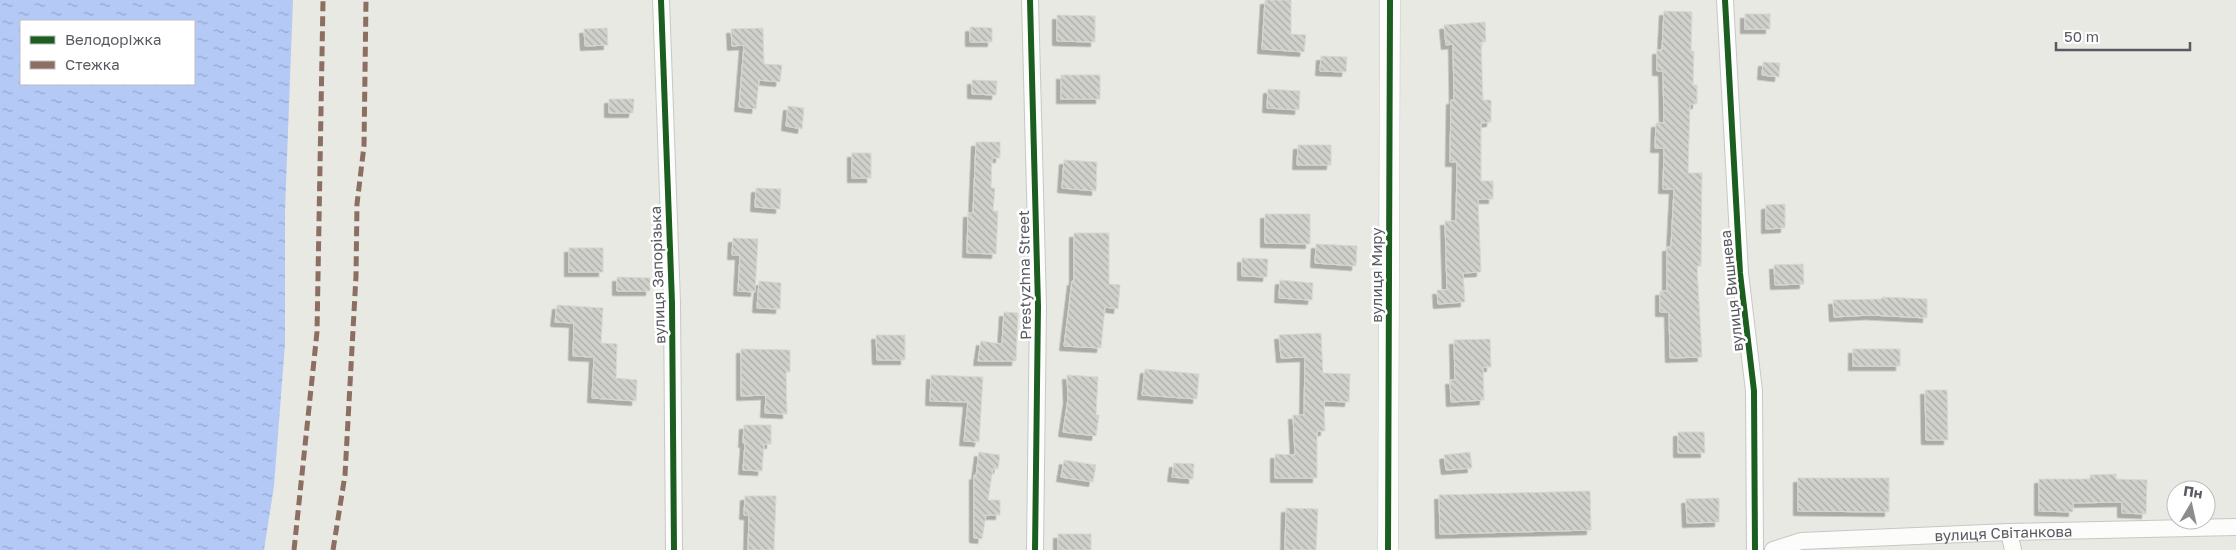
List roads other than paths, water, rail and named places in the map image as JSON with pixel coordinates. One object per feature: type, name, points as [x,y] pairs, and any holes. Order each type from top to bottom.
[{"type":"street","name":"вулиця Запорізька","points":[[660,0],[672,303],[674,550]]},
{"type":"street","name":"Prestyzhna Street","points":[[1030,0],[1038,306],[1035,550]]},
{"type":"street","name":"вулиця Миру","points":[[1388,550],[1390,0]]},
{"type":"street","name":"вулиця Вишнева","points":[[1725,0],[1740,273],[1754,391],[1755,550]]},
{"type":"street","name":"вулиця Світанкова","points":[[1773,550],[1801,541],[2010,532],[2236,527]]},
{"type":"street","points":[[2010,532],[2013,550]]},
{"type":"water","points":[[0,0],[293,0],[285,211],[285,344],[274,486],[264,550],[0,550]]}]
